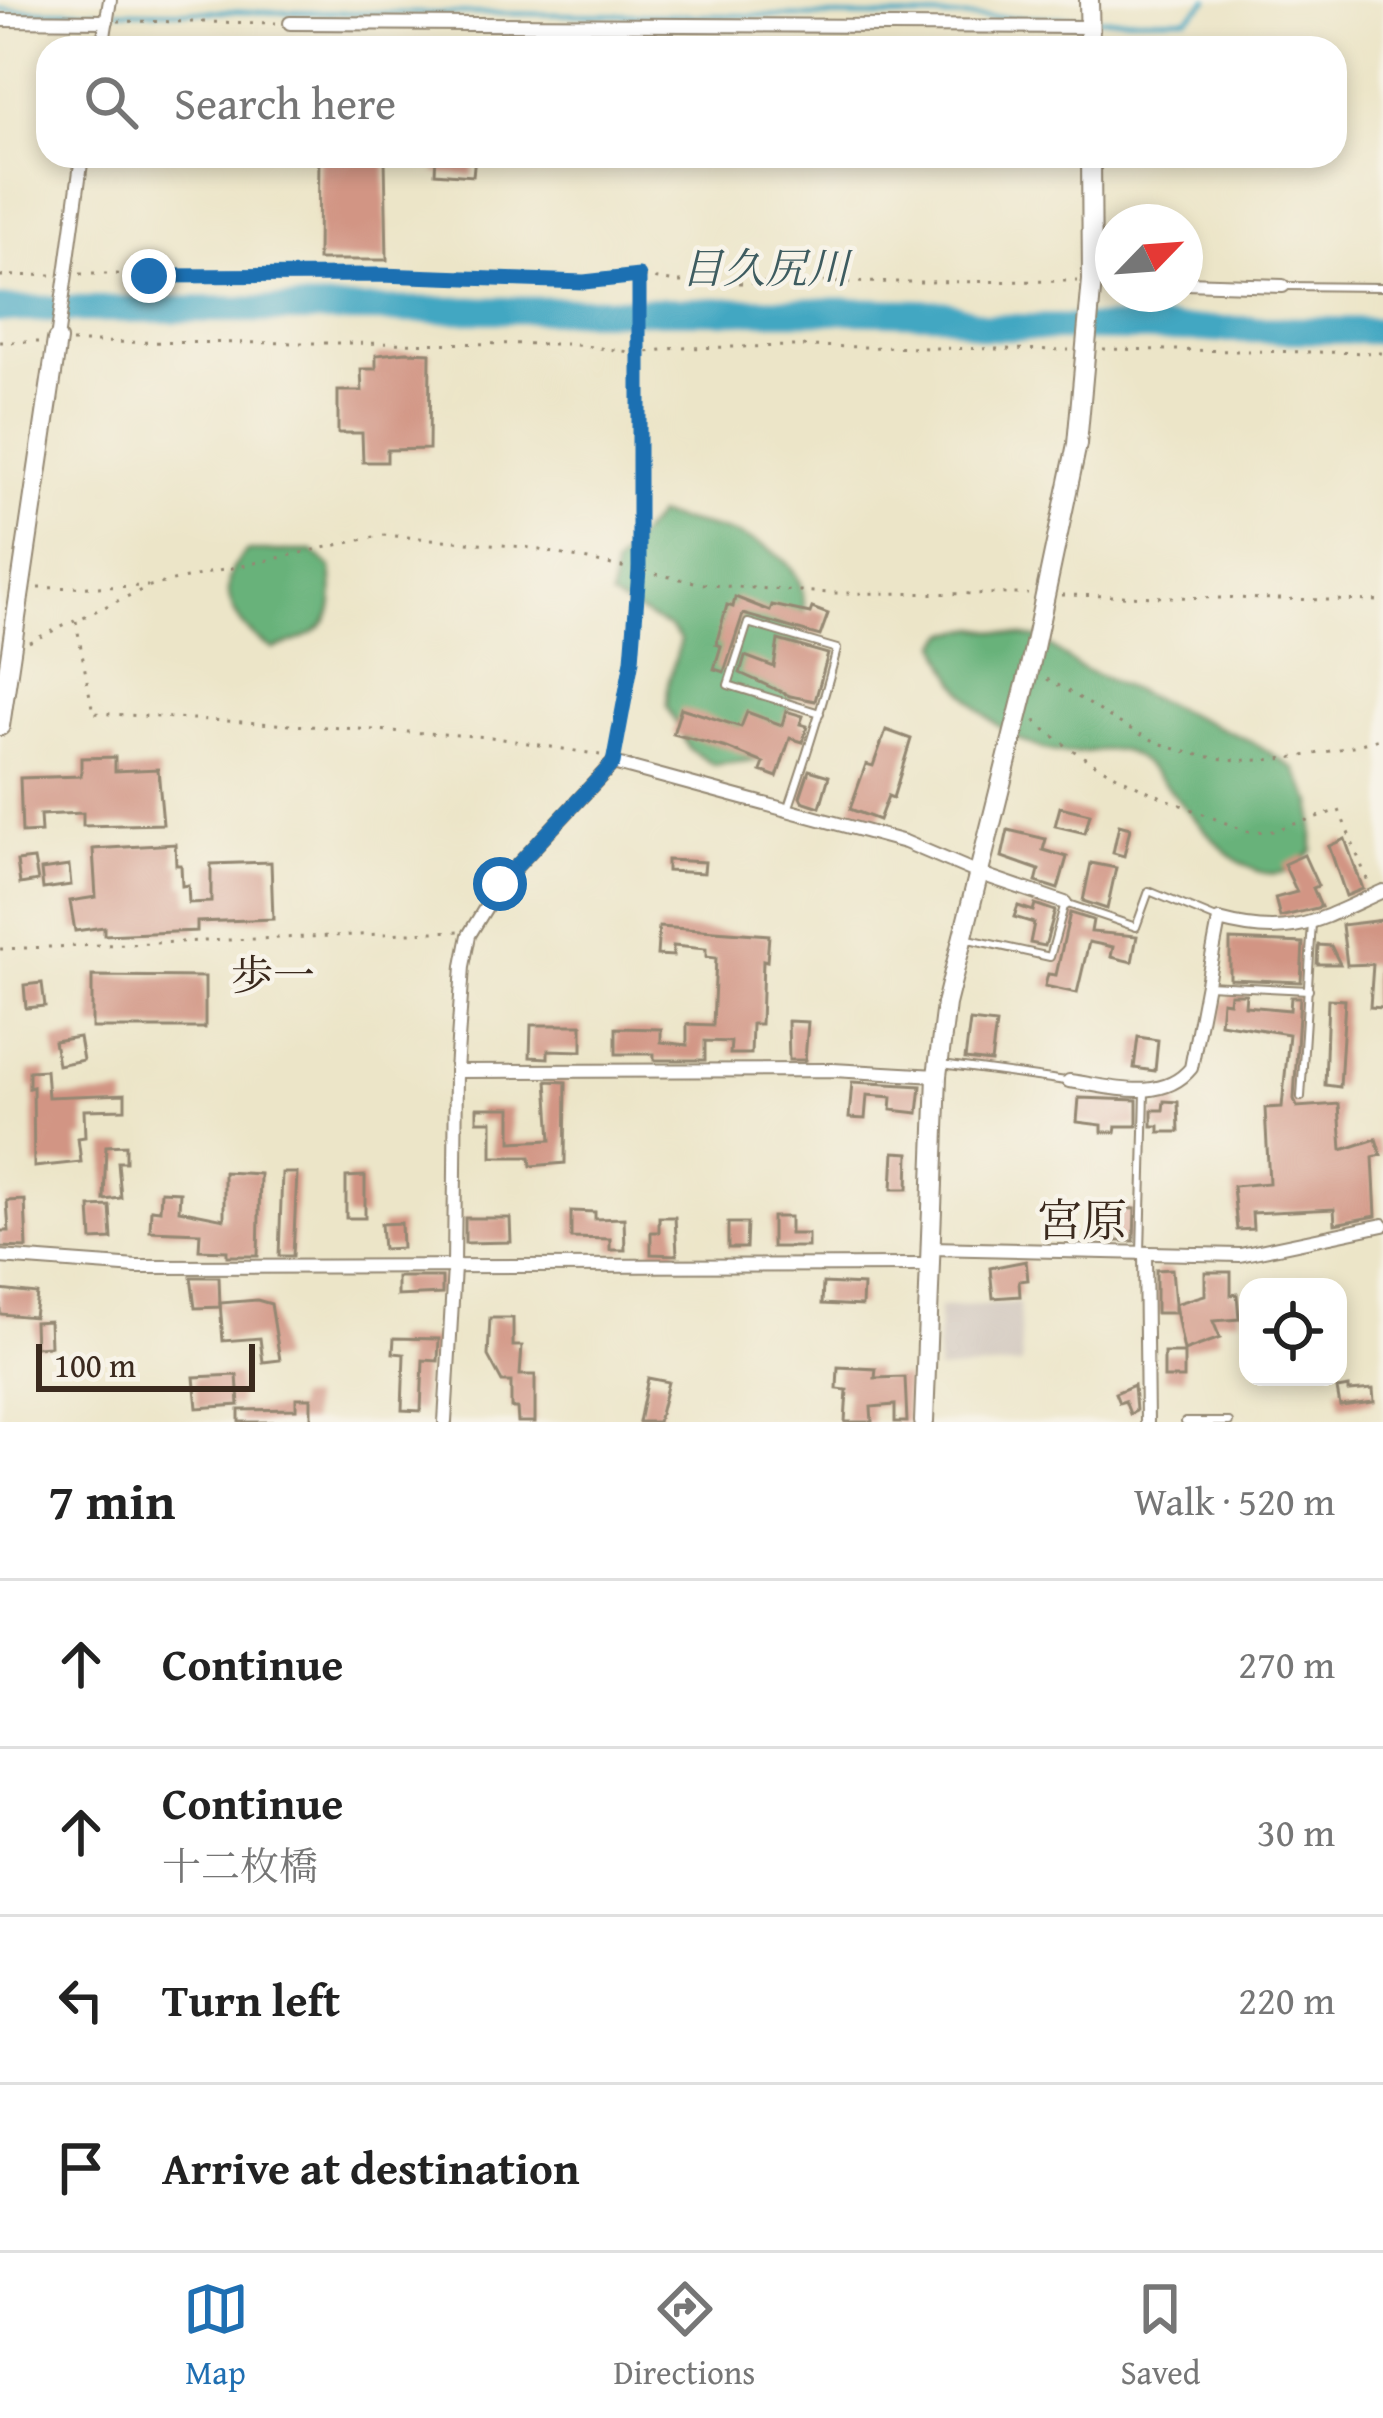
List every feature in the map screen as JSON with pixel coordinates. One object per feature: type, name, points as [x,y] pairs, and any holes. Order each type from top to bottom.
[{"type":"street","points":[[104,36],[110,0]]},
{"type":"street","points":[[1089,0],[1090,36]]},
{"type":"street","points":[[0,20],[106,21]]},
{"type":"street","points":[[290,23],[1090,27]]},
{"type":"street","points":[[0,726],[80,168]]},
{"type":"street","points":[[924,1422],[938,1070],[960,937],[1028,676],[1077,444],[1092,283],[1091,168]]},
{"type":"street","points":[[1203,284],[1283,286]]},
{"type":"street","points":[[445,1422],[454,1267],[456,1071],[463,966],[470,934],[500,884],[613,763],[905,842],[1065,903]]},
{"type":"street","points":[[1069,1081],[1145,1090],[1179,1083],[1191,1068],[1219,920],[1258,931],[1294,928],[1378,893]]},
{"type":"street","points":[[456,1071],[938,1070]]},
{"type":"street","points":[[0,1256],[137,1267],[454,1267],[930,1256],[1240,1255],[1383,1226]]},
{"type":"street","points":[[1143,1253],[1147,1422]]},
{"type":"lane","points":[[1283,286],[1383,286]]},
{"type":"lane","points":[[788,810],[820,713],[837,649],[748,623],[728,685],[820,713]]},
{"type":"lane","points":[[960,937],[1050,956],[1065,903],[1136,927],[1149,891],[1219,920]]},
{"type":"lane","points":[[1301,1096],[1312,923]]},
{"type":"lane","points":[[1207,985],[1309,990]]},
{"type":"lane","points":[[938,1070],[1002,1069],[1069,1081]]},
{"type":"lane","points":[[1143,1253],[1145,1090]]},
{"type":"lane","points":[[1186,1422],[1228,1422]]},
{"type":"path","points":[[106,21],[290,23]]},
{"type":"path","points":[[0,276],[1092,283]]},
{"type":"path","points":[[76,620],[93,713],[491,737],[614,758],[632,660],[639,570],[639,278]]},
{"type":"path","points":[[0,342],[569,344],[638,350],[1088,347],[1383,353]]},
{"type":"path","points":[[22,588],[150,586],[383,535],[525,547],[710,586],[830,593],[1383,601]]},
{"type":"path","points":[[13,650],[150,586]]},
{"type":"path","points":[[1028,676],[1049,680],[1160,743],[1209,758],[1286,760],[1383,738]]},
{"type":"path","points":[[1020,708],[1059,744],[1090,764],[1246,831],[1266,833],[1339,810],[1378,893]]},
{"type":"path","points":[[0,949],[453,928],[470,934]]},
{"type":"shaded area","points":[[1019,1303],[1022,1365],[937,1371],[939,1307]]},
{"type":"green space","points":[[657,515],[725,531],[770,549],[799,581],[803,621],[789,705],[772,758],[714,765],[689,749],[667,706],[668,683],[681,640],[670,628],[611,598],[614,567]]},
{"type":"green space","points":[[247,551],[313,551],[331,568],[332,603],[324,624],[273,649],[259,640],[238,618],[229,592],[236,564]]},
{"type":"green space","points":[[977,628],[1041,639],[1078,667],[1251,741],[1295,769],[1313,803],[1313,850],[1284,872],[1263,873],[1242,864],[1222,847],[1146,765],[1128,753],[1064,753],[1043,749],[1004,730],[970,700],[939,643],[948,633]]},
{"type":"building","points":[[319,168],[385,168],[387,260],[318,260]]},
{"type":"building","points":[[435,168],[474,168],[473,176],[435,173]]},
{"type":"building","points":[[430,353],[429,449],[387,450],[387,462],[363,462],[362,433],[338,433],[338,391],[362,391],[361,369],[376,369],[376,355]]},
{"type":"building","points":[[735,597],[770,611],[772,605],[828,614],[820,636],[743,614],[724,672],[714,669],[721,646],[716,644],[727,605],[733,607]]},
{"type":"building","points":[[778,640],[828,654],[815,701],[790,696],[740,673],[745,656],[774,667]]},
{"type":"building","points":[[681,708],[741,727],[747,712],[782,725],[786,711],[803,716],[800,724],[807,726],[803,742],[790,738],[777,777],[761,771],[764,763],[673,734]]},
{"type":"building","points":[[886,730],[911,739],[893,798],[888,796],[879,820],[850,809],[866,764],[873,766]]},
{"type":"building","points":[[115,757],[115,771],[158,769],[163,824],[83,826],[83,813],[40,815],[41,832],[22,833],[20,778],[81,776],[81,758]]},
{"type":"building","points":[[809,770],[829,776],[820,807],[800,797]]},
{"type":"building","points":[[1060,807],[1090,814],[1085,833],[1055,826]]},
{"type":"building","points":[[1119,825],[1130,828],[1124,856],[1113,853]]},
{"type":"building","points":[[1008,830],[1046,839],[1043,850],[1067,857],[1058,889],[1036,882],[1039,870],[1002,857]]},
{"type":"building","points":[[1345,839],[1363,889],[1346,896],[1329,846]]},
{"type":"building","points":[[175,844],[176,865],[181,865],[182,886],[188,885],[189,903],[211,902],[211,864],[271,862],[273,919],[197,922],[197,931],[104,935],[104,927],[75,931],[70,901],[96,897],[93,849]]},
{"type":"building","points":[[1304,855],[1318,886],[1313,888],[1321,907],[1280,917],[1275,898],[1297,892],[1284,864]]},
{"type":"building","points":[[34,859],[38,881],[20,884],[17,861]]},
{"type":"building","points":[[667,860],[705,862],[704,873],[667,871]]},
{"type":"building","points":[[1091,863],[1116,868],[1107,909],[1083,901]]},
{"type":"building","points":[[69,866],[71,885],[43,889],[41,870]]},
{"type":"building","points":[[1035,904],[1055,911],[1045,946],[1030,943],[1034,923],[1014,917],[1018,906],[1033,911]]},
{"type":"building","points":[[1070,913],[1093,920],[1091,932],[1137,936],[1132,962],[1111,957],[1113,947],[1089,942],[1077,993],[1045,986],[1048,974],[1056,975]]},
{"type":"building","points":[[1383,920],[1383,1008],[1370,1007],[1373,964],[1347,965],[1342,925]]},
{"type":"building","points":[[659,927],[769,935],[767,961],[763,960],[761,1024],[752,1024],[751,1054],[730,1054],[731,1042],[705,1041],[705,1060],[616,1054],[616,1028],[661,1029],[661,1042],[687,1045],[687,1024],[713,1025],[716,958],[706,957],[706,949],[673,946],[673,956],[657,955]]},
{"type":"building","points":[[1230,940],[1303,943],[1301,982],[1230,979]]},
{"type":"building","points":[[1318,945],[1331,946],[1340,964],[1317,964]]},
{"type":"building","points":[[92,976],[205,977],[205,1028],[92,1028]]},
{"type":"building","points":[[42,983],[45,1006],[26,1008],[24,985]]},
{"type":"building","points":[[1230,994],[1246,994],[1245,1006],[1290,1010],[1291,997],[1300,997],[1294,1099],[1297,1107],[1339,1104],[1342,1150],[1376,1139],[1381,1155],[1373,1157],[1376,1216],[1335,1224],[1334,1209],[1252,1213],[1253,1229],[1237,1230],[1233,1186],[1269,1183],[1265,1108],[1282,1107],[1289,1034],[1220,1023],[1222,1001],[1229,1002]]},
{"type":"building","points":[[1328,999],[1345,1000],[1340,1087],[1325,1085]]},
{"type":"building","points":[[788,1021],[808,1022],[805,1060],[789,1060]]},
{"type":"building","points":[[970,1021],[996,1024],[991,1062],[965,1059]]},
{"type":"building","points":[[531,1025],[582,1025],[582,1051],[548,1050],[548,1058],[530,1057]]},
{"type":"building","points":[[79,1037],[83,1060],[58,1065],[54,1041]]},
{"type":"building","points":[[1138,1037],[1158,1040],[1155,1071],[1134,1068]]},
{"type":"building","points":[[46,1070],[48,1097],[125,1094],[125,1109],[84,1110],[85,1137],[78,1138],[81,1162],[34,1167],[29,1071]]},
{"type":"building","points":[[547,1081],[566,1082],[565,1163],[531,1166],[530,1157],[492,1157],[492,1121],[477,1121],[477,1108],[511,1108],[511,1142],[551,1140]]},
{"type":"building","points":[[852,1082],[921,1086],[918,1113],[891,1110],[892,1097],[867,1095],[865,1119],[849,1118]]},
{"type":"building","points":[[1079,1098],[1137,1100],[1137,1126],[1102,1132],[1102,1125],[1077,1122]]},
{"type":"building","points":[[1164,1101],[1178,1102],[1179,1132],[1159,1132],[1159,1126],[1152,1126],[1152,1110],[1163,1110]]},
{"type":"building","points":[[126,1145],[126,1162],[118,1162],[121,1198],[104,1200],[106,1146]]},
{"type":"building","points":[[894,1152],[909,1153],[908,1189],[892,1189]]},
{"type":"building","points":[[224,1172],[260,1174],[258,1256],[199,1250],[200,1233],[150,1231],[151,1209],[160,1210],[161,1191],[180,1192],[179,1210],[224,1219]]},
{"type":"building","points":[[282,1173],[297,1173],[293,1256],[279,1256]]},
{"type":"building","points":[[365,1176],[365,1218],[346,1218],[346,1177]]},
{"type":"building","points":[[25,1200],[27,1248],[0,1247],[0,1231],[9,1231],[7,1201]]},
{"type":"building","points":[[110,1206],[112,1239],[92,1240],[90,1207]]},
{"type":"building","points":[[1117,1208],[1135,1209],[1134,1241],[1116,1241]]},
{"type":"building","points":[[571,1211],[595,1212],[595,1219],[624,1218],[625,1250],[610,1250],[610,1239],[571,1238]]},
{"type":"building","points":[[659,1217],[675,1217],[677,1255],[651,1254],[651,1232],[659,1232]]},
{"type":"building","points":[[772,1217],[790,1217],[790,1234],[808,1234],[808,1247],[772,1247]]},
{"type":"building","points":[[465,1218],[510,1218],[511,1242],[465,1243]]},
{"type":"building","points":[[401,1223],[402,1248],[383,1249],[381,1224]]},
{"type":"building","points":[[728,1223],[747,1223],[746,1248],[728,1248]]},
{"type":"building","points":[[1026,1261],[1028,1280],[1019,1281],[1020,1296],[993,1298],[990,1268]]},
{"type":"building","points":[[1172,1269],[1175,1304],[1205,1295],[1205,1272],[1231,1272],[1231,1295],[1237,1294],[1239,1319],[1213,1321],[1220,1338],[1184,1351],[1175,1305],[1175,1313],[1156,1313],[1156,1270]]},
{"type":"building","points":[[191,1277],[219,1277],[220,1307],[195,1308]]},
{"type":"building","points":[[397,1277],[442,1277],[442,1294],[397,1296]]},
{"type":"building","points":[[823,1283],[863,1285],[862,1306],[822,1304]]},
{"type":"building","points":[[0,1290],[37,1294],[34,1317],[0,1314]]},
{"type":"building","points":[[257,1300],[271,1304],[280,1360],[263,1362],[260,1338],[223,1341],[220,1303]]},
{"type":"building","points":[[490,1318],[513,1318],[513,1346],[522,1346],[520,1375],[535,1375],[535,1422],[518,1422],[517,1408],[511,1408],[511,1382],[502,1382],[488,1356]]},
{"type":"building","points":[[49,1321],[50,1346],[35,1347],[34,1322]]},
{"type":"building","points":[[394,1338],[439,1339],[438,1361],[423,1360],[421,1411],[402,1410],[404,1354],[393,1353]]},
{"type":"building","points":[[1164,1353],[1184,1353],[1184,1378],[1164,1378]]},
{"type":"building","points":[[838,1367],[876,1369],[875,1378],[905,1377],[907,1422],[895,1422],[895,1405],[871,1407],[872,1422],[845,1422],[847,1390],[837,1389]]},
{"type":"building","points":[[237,1375],[239,1405],[197,1408],[194,1377]]},
{"type":"building","points":[[648,1378],[668,1382],[658,1422],[639,1422]]},
{"type":"building","points":[[1134,1385],[1136,1411],[1130,1414],[1115,1393]]},
{"type":"building","points":[[1349,1387],[1349,1391],[1373,1389],[1374,1402],[1340,1406],[1337,1389]]},
{"type":"building","points":[[296,1398],[311,1398],[311,1422],[239,1422],[239,1410],[296,1409]]},
{"type":"waterway","points":[[1098,19],[1187,18],[1208,0]]},
{"type":"waterway","points":[[0,10],[97,11]]},
{"type":"waterway","points":[[118,11],[1080,18]]},
{"type":"waterway","name":"目久尻川","points":[[0,309],[866,311],[944,313],[985,327],[1383,331]]},
{"type":"district","name":"歩一","points":[[273,975]]},
{"type":"district","name":"宮原","points":[[1082,1220]]},
{"type":"route","points":[[149,276],[381,275],[584,282],[639,276],[639,570],[632,660],[613,763],[500,884]]}]
